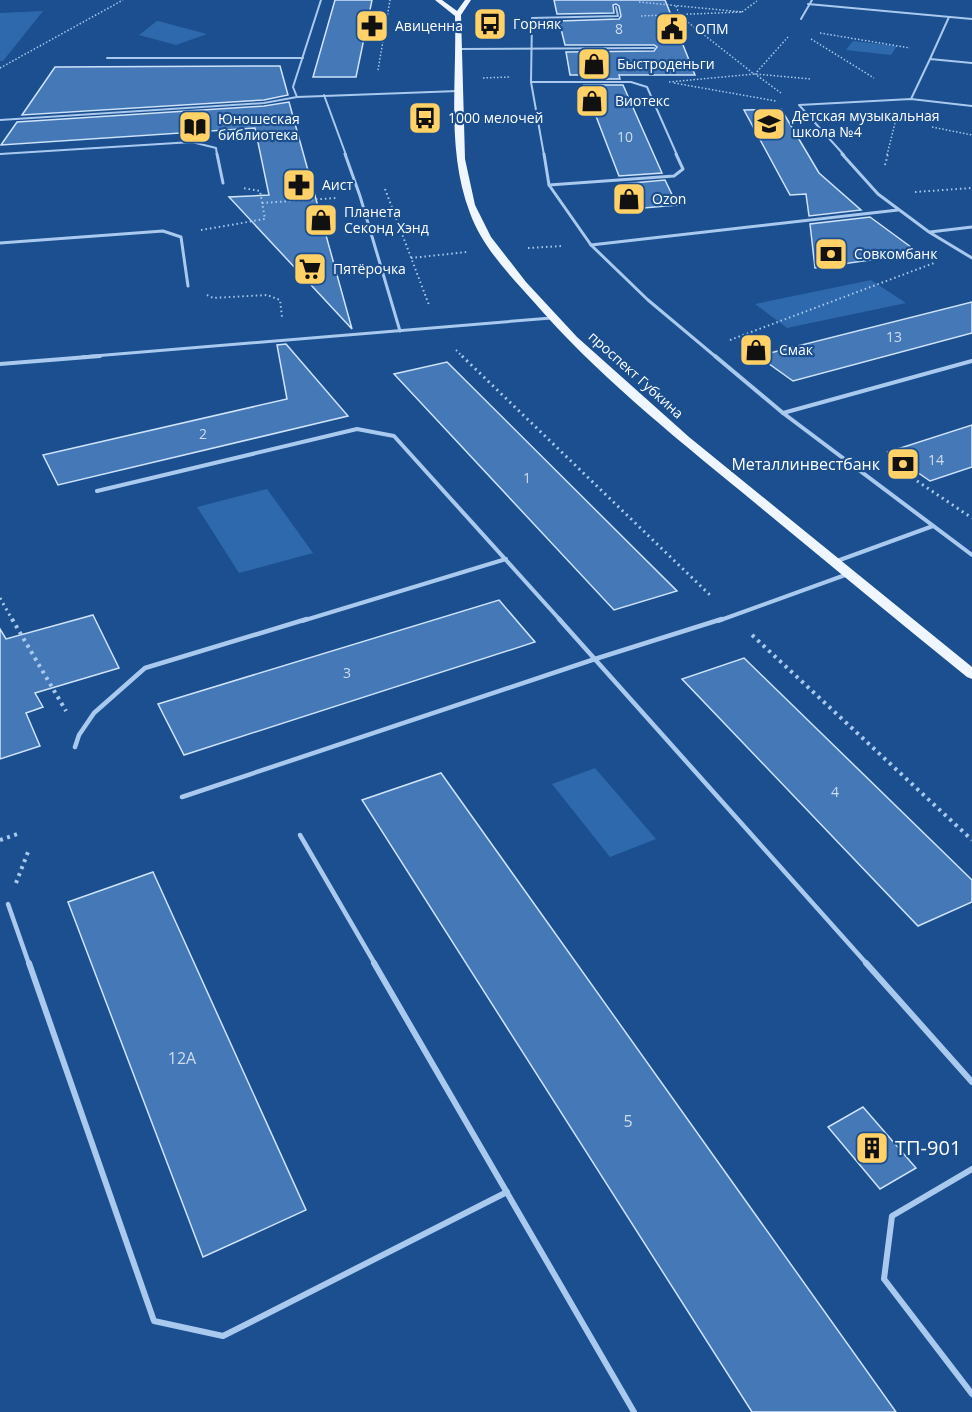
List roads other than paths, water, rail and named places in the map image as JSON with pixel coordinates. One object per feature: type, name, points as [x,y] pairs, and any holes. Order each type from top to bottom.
[{"type":"main road","points":[[438,0],[458,15],[468,0]]},
{"type":"main road","name":"проспект Губкина","points":[[458,15],[460,148],[464,181],[471,208],[494,249],[552,318],[610,374],[705,457],[972,674]]},
{"type":"lane","points":[[297,97],[293,87],[321,0]]},
{"type":"lane","points":[[801,19],[812,0]]},
{"type":"lane","points":[[808,4],[972,19]]},
{"type":"lane","points":[[616,7],[618,16],[532,18],[531,82],[549,185],[591,245],[648,300],[783,413],[972,555]]},
{"type":"lane","points":[[911,99],[949,17]]},
{"type":"lane","points":[[460,49],[654,48]]},
{"type":"lane","points":[[108,58],[303,58]]},
{"type":"lane","points":[[930,59],[972,63]]},
{"type":"lane","points":[[531,82],[631,82],[647,87],[682,169],[674,176],[549,185]]},
{"type":"lane","points":[[0,120],[264,103],[324,95],[460,91]]},
{"type":"lane","points":[[324,95],[360,196],[400,331]]},
{"type":"lane","points":[[972,106],[911,99],[799,105],[878,194],[929,232],[972,258]]},
{"type":"lane","points":[[0,154],[192,142],[216,148],[223,183]]},
{"type":"lane","points":[[591,245],[898,210]]},
{"type":"lane","points":[[929,232],[972,227]]},
{"type":"lane","points":[[0,243],[163,231],[181,237],[188,286]]},
{"type":"lane","points":[[0,364],[552,318]]},
{"type":"lane","points":[[783,413],[972,361]]},
{"type":"lane","points":[[97,491],[357,429],[394,436],[972,1082]]},
{"type":"lane","points":[[835,562],[933,526]]},
{"type":"lane","points":[[75,747],[79,732],[111,694],[145,668],[506,559]]},
{"type":"lane","points":[[183,797],[594,659],[732,616],[849,574]]},
{"type":"lane","points":[[300,835],[634,1412]]},
{"type":"lane","points":[[8,904],[154,1322],[223,1336],[507,1192]]},
{"type":"lane","points":[[972,1169],[892,1216],[884,1279],[972,1394]]},
{"type":"place","name":"Горняк","points":[[490,24]]},
{"type":"place","name":"Авиценна","points":[[372,26]]},
{"type":"place","name":"ОПМ","points":[[672,29]]},
{"type":"place","name":"Быстроденьги","points":[[594,64]]},
{"type":"place","name":"Виотекс","points":[[592,101]]},
{"type":"place","name":"1000 мелочей","points":[[425,118]]},
{"type":"place","name":"Детская музыкальная школа №4","points":[[769,124]]},
{"type":"place","name":"Юношеская библиотека","points":[[195,127]]},
{"type":"place","name":"Аист","points":[[299,185]]},
{"type":"place","name":"Ozon","points":[[629,199]]},
{"type":"place","name":"Планета Секонд Хэнд","points":[[321,220]]},
{"type":"place","name":"Совкомбанк","points":[[831,254]]},
{"type":"place","name":"Пятёрочка","points":[[310,269]]},
{"type":"place","name":"Смак","points":[[756,350]]},
{"type":"place","name":"Металлинвестбанк","points":[[903,464]]},
{"type":"place","name":"ТП-901","points":[[872,1148]]}]
